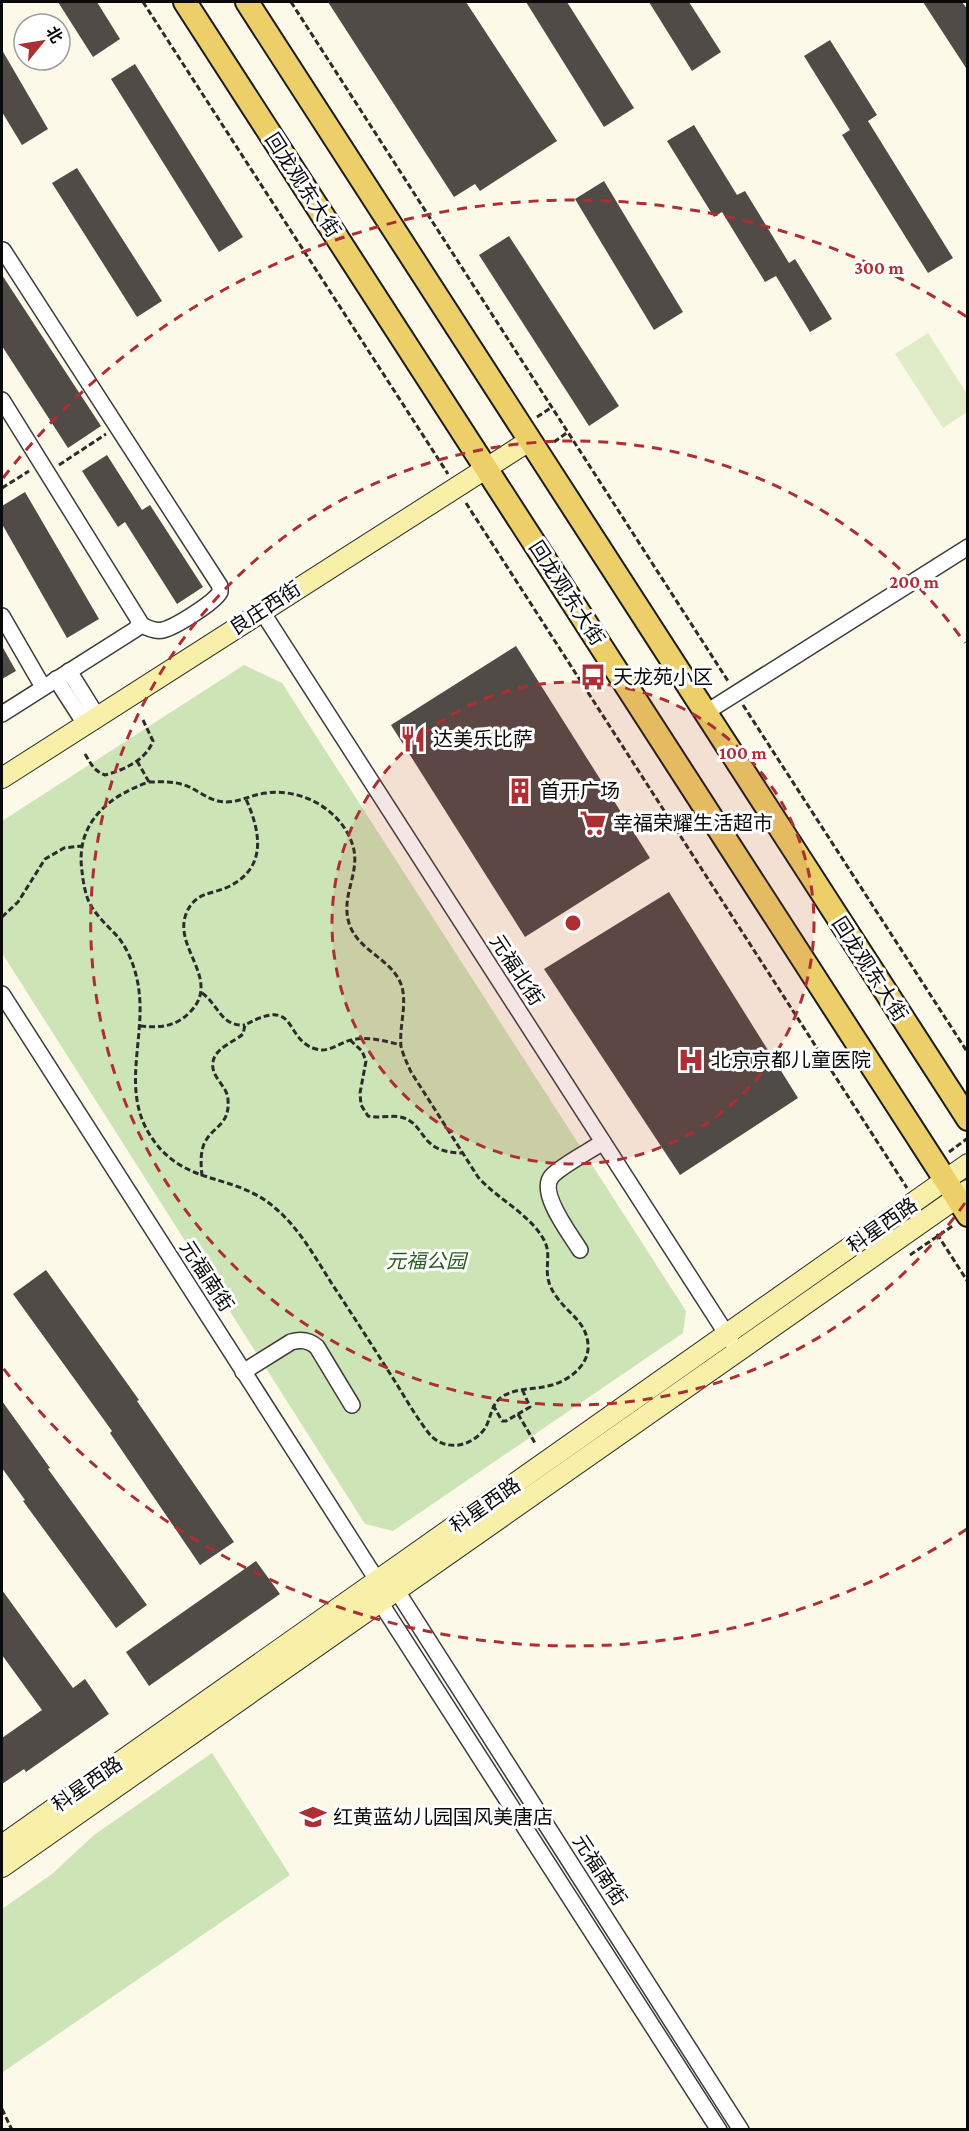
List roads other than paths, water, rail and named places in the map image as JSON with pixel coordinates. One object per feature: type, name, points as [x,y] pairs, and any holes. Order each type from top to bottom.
[{"type":"main road","name":"回龙观东大街","points":[[185,2],[959,1201]]},
{"type":"main road","name":"回龙观东大街","points":[[247,2],[968,1119]]},
{"type":"street","points":[[3,250],[218,583],[219,595],[214,600],[169,628],[155,630],[140,624]]},
{"type":"street","points":[[2,400],[138,616],[140,624]]},
{"type":"street","name":"良庄西街","points":[[2,778],[261,610],[529,441]]},
{"type":"street","points":[[705,713],[968,547]]},
{"type":"street","name":"元福北街","points":[[261,610],[738,1352]]},
{"type":"street","points":[[2,616],[91,720]]},
{"type":"street","points":[[2,714],[136,629],[140,624]]},
{"type":"street","name":"元福南街","points":[[2,994],[377,1580],[380,1602],[719,2130]]},
{"type":"street","points":[[580,1250],[549,1198],[548,1185],[554,1173],[603,1142]]},
{"type":"street","name":"科星西路","points":[[2,1867],[738,1352],[959,1201],[968,1164]]},
{"type":"street","name":"科星西路","points":[[2,1845],[726,1334],[959,1201]]},
{"type":"street","points":[[243,1372],[291,1342],[309,1341],[317,1347],[352,1405]]},
{"type":"street","name":"元福南街","points":[[377,1580],[396,1591],[741,2130]]},
{"type":"place","name":"天龙苑小区","points":[[593,677]]},
{"type":"place","name":"达美乐比萨","points":[[413,739]]},
{"type":"place","name":"首开广场","points":[[520,791]]},
{"type":"place","name":"幸福荣耀生活超市","points":[[593,823]]},
{"type":"place","name":"北京京都儿童医院","points":[[691,1060]]},
{"type":"place","name":"红黄蓝幼儿园国风美唐店","points":[[313,1817]]},
{"type":"park label","name":"元福公园","points":[[426,1261]]}]
